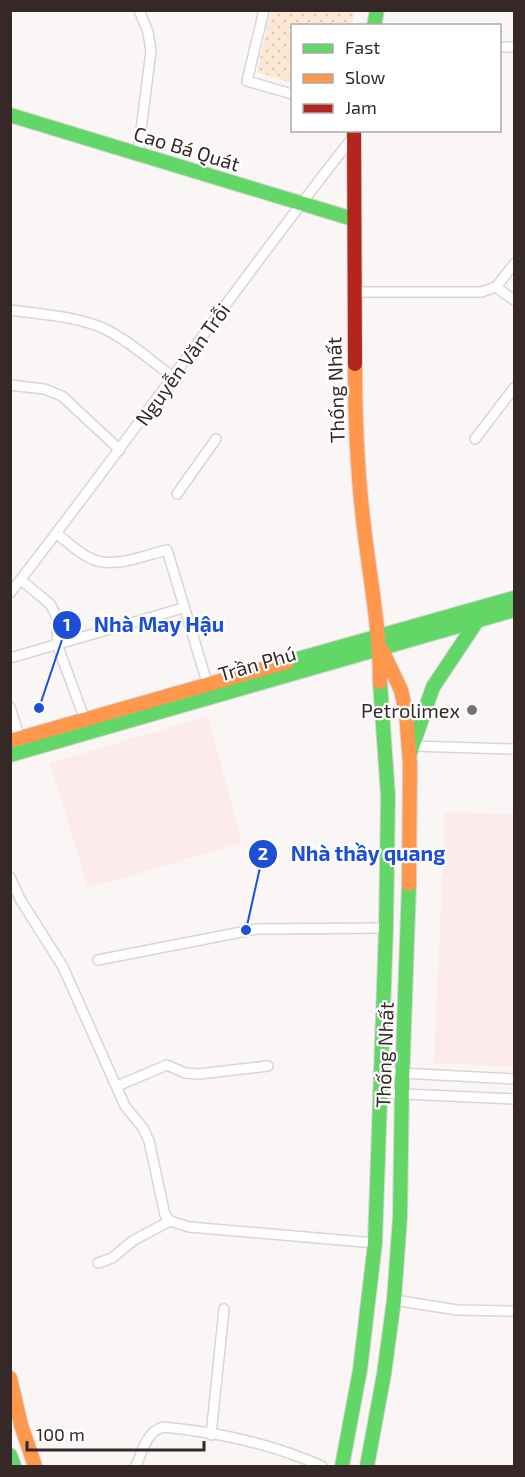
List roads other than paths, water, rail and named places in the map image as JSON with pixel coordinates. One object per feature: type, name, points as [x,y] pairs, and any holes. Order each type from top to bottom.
[{"type":"main road","name":"Cao Bá Quát","points":[[10,115],[353,219]]},
{"type":"main road","name":"Thống Nhất","points":[[342,1467],[360,1370],[375,1243],[386,928],[387,764],[380,692],[380,642],[363,519],[354,430],[354,133]]},
{"type":"main road","name":"Trần Phú","points":[[16,746],[380,642],[514,598]]},
{"type":"main road","name":"Trần Phú","points":[[380,642],[477,621],[514,610]]},
{"type":"main road","points":[[387,764],[411,755],[433,687],[477,621]]},
{"type":"main road","name":"Thống Nhất","points":[[367,1467],[384,1374],[394,1300],[398,1246],[402,1074],[409,930],[411,755],[404,700],[380,642]]},
{"type":"main road","name":"Trần Phú","points":[[16,746],[85,720],[210,691]]},
{"type":"main road","points":[[386,928],[409,930]]},
{"type":"main road","points":[[375,1243],[398,1246]]},
{"type":"main road","points":[[10,1378],[21,1425],[35,1467]]},
{"type":"main road","points":[[349,1430],[373,1436]]},
{"type":"main road","points":[[10,1455],[14,1467]]},
{"type":"street","points":[[138,154],[151,51],[148,32],[139,10]]},
{"type":"street","points":[[264,10],[247,81],[291,94]]},
{"type":"street","name":"Nguyễn Văn Trỗi","points":[[10,593],[120,450],[172,376],[354,133]]},
{"type":"street","points":[[353,292],[474,292],[496,287],[514,264]]},
{"type":"street","points":[[496,287],[514,300]]},
{"type":"street","points":[[10,310],[72,319],[101,328],[172,376]]},
{"type":"street","points":[[10,385],[44,389],[62,396],[120,450]]},
{"type":"street","points":[[475,439],[514,388]]},
{"type":"street","points":[[177,494],[216,439]]},
{"type":"street","points":[[57,534],[85,556],[99,562],[116,562],[167,550],[210,691]]},
{"type":"street","points":[[21,579],[51,604],[58,619],[57,644],[85,720]]},
{"type":"street","points":[[10,657],[183,608]]},
{"type":"street","points":[[10,706],[16,746]]},
{"type":"street","points":[[411,755],[514,749]]},
{"type":"street","points":[[10,877],[20,899],[63,967],[126,1106],[143,1128],[149,1141],[165,1215],[170,1221],[189,1227],[375,1243]]},
{"type":"street","points":[[98,960],[257,929],[386,928]]},
{"type":"street","points":[[117,1086],[167,1065],[185,1073],[199,1074],[268,1066]]},
{"type":"street","points":[[382,1072],[514,1079]]},
{"type":"street","points":[[381,1093],[514,1099]]},
{"type":"street","points":[[98,1263],[112,1258],[134,1240],[170,1221]]},
{"type":"street","points":[[394,1300],[468,1311],[514,1311]]},
{"type":"street","points":[[211,1435],[224,1309]]},
{"type":"street","points":[[136,1467],[149,1436],[154,1429],[163,1427],[264,1445],[299,1456],[322,1467]]},
{"type":"place","name":"Nhà May Hậu","points":[[39,708]]},
{"type":"place","name":"Petrolimex","points":[[472,710]]},
{"type":"place","name":"Nhà thầy quang","points":[[246,930]]}]
